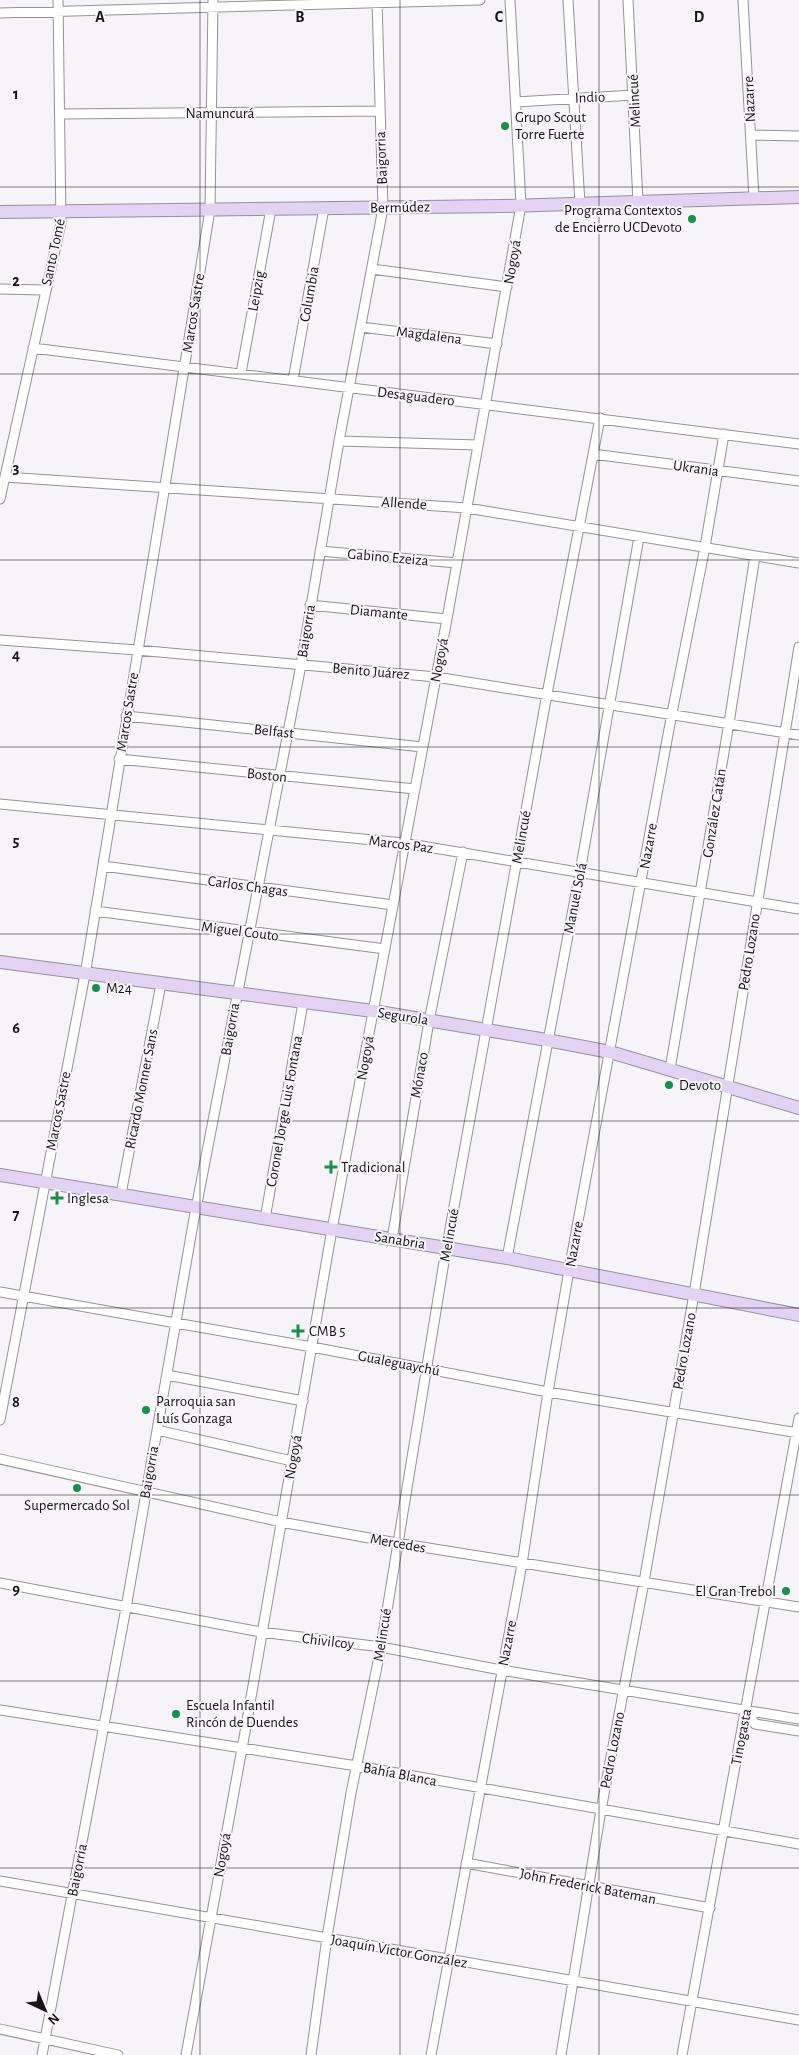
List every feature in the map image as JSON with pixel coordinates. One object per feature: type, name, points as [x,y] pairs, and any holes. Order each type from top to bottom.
[{"type":"street","name":"Santo Tomé","points":[[0,499],[62,211],[58,0]]},
{"type":"street","points":[[0,13],[213,4],[480,0]]},
{"type":"street","name":"Nogoyá","points":[[186,2055],[242,1750],[261,1632],[304,1401],[333,1230],[447,619],[521,206],[510,0]]},
{"type":"street","points":[[568,0],[580,204]]},
{"type":"street","name":"Melincué","points":[[628,0],[638,202]]},
{"type":"street","name":"Nazarre","points":[[743,0],[754,198]]},
{"type":"street","name":"Baigorria","points":[[42,2055],[126,1608],[196,1207],[301,665],[339,441],[382,208],[378,1]]},
{"type":"street","name":"Marcos Sastre","points":[[0,1420],[85,974],[210,210],[213,113],[213,4]]},
{"type":"street","name":"Indio","points":[[516,102],[574,97],[634,95]]},
{"type":"street","name":"Namuncurá","points":[[60,114],[380,111]]},
{"type":"street","points":[[751,136],[799,136]]},
{"type":"street","name":"Bermúdez","points":[[0,212],[521,206],[799,197]]},
{"type":"street","name":"Columbia","points":[[293,380],[324,208]]},
{"type":"street","name":"Leipzig","points":[[241,373],[271,209]]},
{"type":"street","points":[[372,269],[507,287]]},
{"type":"street","points":[[0,289],[45,290]]},
{"type":"street","name":"Magdalena","points":[[361,327],[497,344]]},
{"type":"street","name":"Desaguadero","points":[[33,348],[799,444]]},
{"type":"street","name":"Melincué","points":[[310,2055],[327,1937],[356,1766],[381,1647],[446,1248],[547,694],[600,418]]},
{"type":"street","name":"Nazarre","points":[[431,2055],[522,1564],[548,1392],[570,1270],[672,714],[706,547],[724,434]]},
{"type":"street","points":[[339,441],[478,445]]},
{"type":"street","name":"Ukrania","points":[[593,454],[799,481]]},
{"type":"street","name":"Allende","points":[[5,476],[467,508],[799,563]]},
{"type":"street","name":"Manuel Solá","points":[[507,1258],[580,872],[639,537]]},
{"type":"street","name":"Gabino Ezeiza","points":[[320,551],[457,563]]},
{"type":"street","name":"González Catán","points":[[670,1069],[701,892],[755,556]]},
{"type":"street","name":"Diamante","points":[[310,605],[447,619]]},
{"type":"street","name":"Benito Juárez","points":[[0,640],[137,650],[436,677],[799,735]]},
{"type":"street","name":"Pedro Lozano","points":[[560,2055],[601,1810],[644,1582],[694,1294],[799,646]]},
{"type":"street","name":"Belfast","points":[[126,716],[423,747]]},
{"type":"street","name":"Boston","points":[[119,759],[415,789]]},
{"type":"street","name":"Marcos Paz","points":[[0,804],[269,829],[404,844],[517,861],[799,910]]},
{"type":"street","name":"Mónaco","points":[[392,1239],[429,1020],[463,852]]},
{"type":"street","name":"Carlos Chagas","points":[[102,866],[393,905]]},
{"type":"street","name":"Miguel Couto","points":[[95,912],[385,949]]},
{"type":"street","name":"Segurola","points":[[0,962],[373,1011],[547,1040],[610,1052],[799,1108]]},
{"type":"street","name":"Ricardo Monner Sans","points":[[121,1194],[160,984]]},
{"type":"street","name":"Coronel Jorge Luis Fontana","points":[[265,1219],[304,1003]]},
{"type":"street","name":"Sanabria","points":[[0,1175],[507,1258],[799,1315]]},
{"type":"street","name":"Gualeguaychú","points":[[0,1292],[312,1347],[548,1392],[798,1433]]},
{"type":"street","points":[[167,1375],[304,1401]]},
{"type":"street","name":"Tinogasta","points":[[682,2055],[798,1433],[799,1418]]},
{"type":"street","points":[[156,1430],[292,1461]]},
{"type":"street","name":"Mercedes","points":[[0,1459],[281,1522],[522,1564],[799,1607]]},
{"type":"street","name":"Chivilcoy","points":[[0,1583],[261,1632],[381,1647],[502,1670],[799,1719]]},
{"type":"street","name":"Bahía Blanca","points":[[0,1710],[242,1750],[356,1766],[799,1844]]},
{"type":"street","points":[[746,1710],[755,1724],[799,1731]]},
{"type":"street","name":"John Frederick Bateman","points":[[466,1863],[710,1908]]},
{"type":"street","name":"Joaquín Victor González","points":[[0,1881],[327,1937],[692,2003],[799,2020]]},
{"type":"street","points":[[0,2029],[118,2055]]},
{"type":"place","name":"Grupo Scout Torre Fuerte","points":[[505,126]]},
{"type":"place","name":"Programa Contextos de Encierro UCDevoto","points":[[692,219]]},
{"type":"place","name":"M24","points":[[96,988]]},
{"type":"place","name":"Devoto","points":[[669,1085]]},
{"type":"place","name":"Tradicional","points":[[331,1167]]},
{"type":"place","name":"Inglesa","points":[[57,1198]]},
{"type":"place","name":"CMB 5","points":[[298,1331]]},
{"type":"place","name":"Parroquia san Luís Gonzaga","points":[[146,1410]]},
{"type":"place","name":"Supermercado Sol","points":[[77,1488]]},
{"type":"place","name":"El Gran Trebol","points":[[786,1591]]},
{"type":"place","name":"Escuela Infantil Rincón de Duendes","points":[[176,1714]]}]
